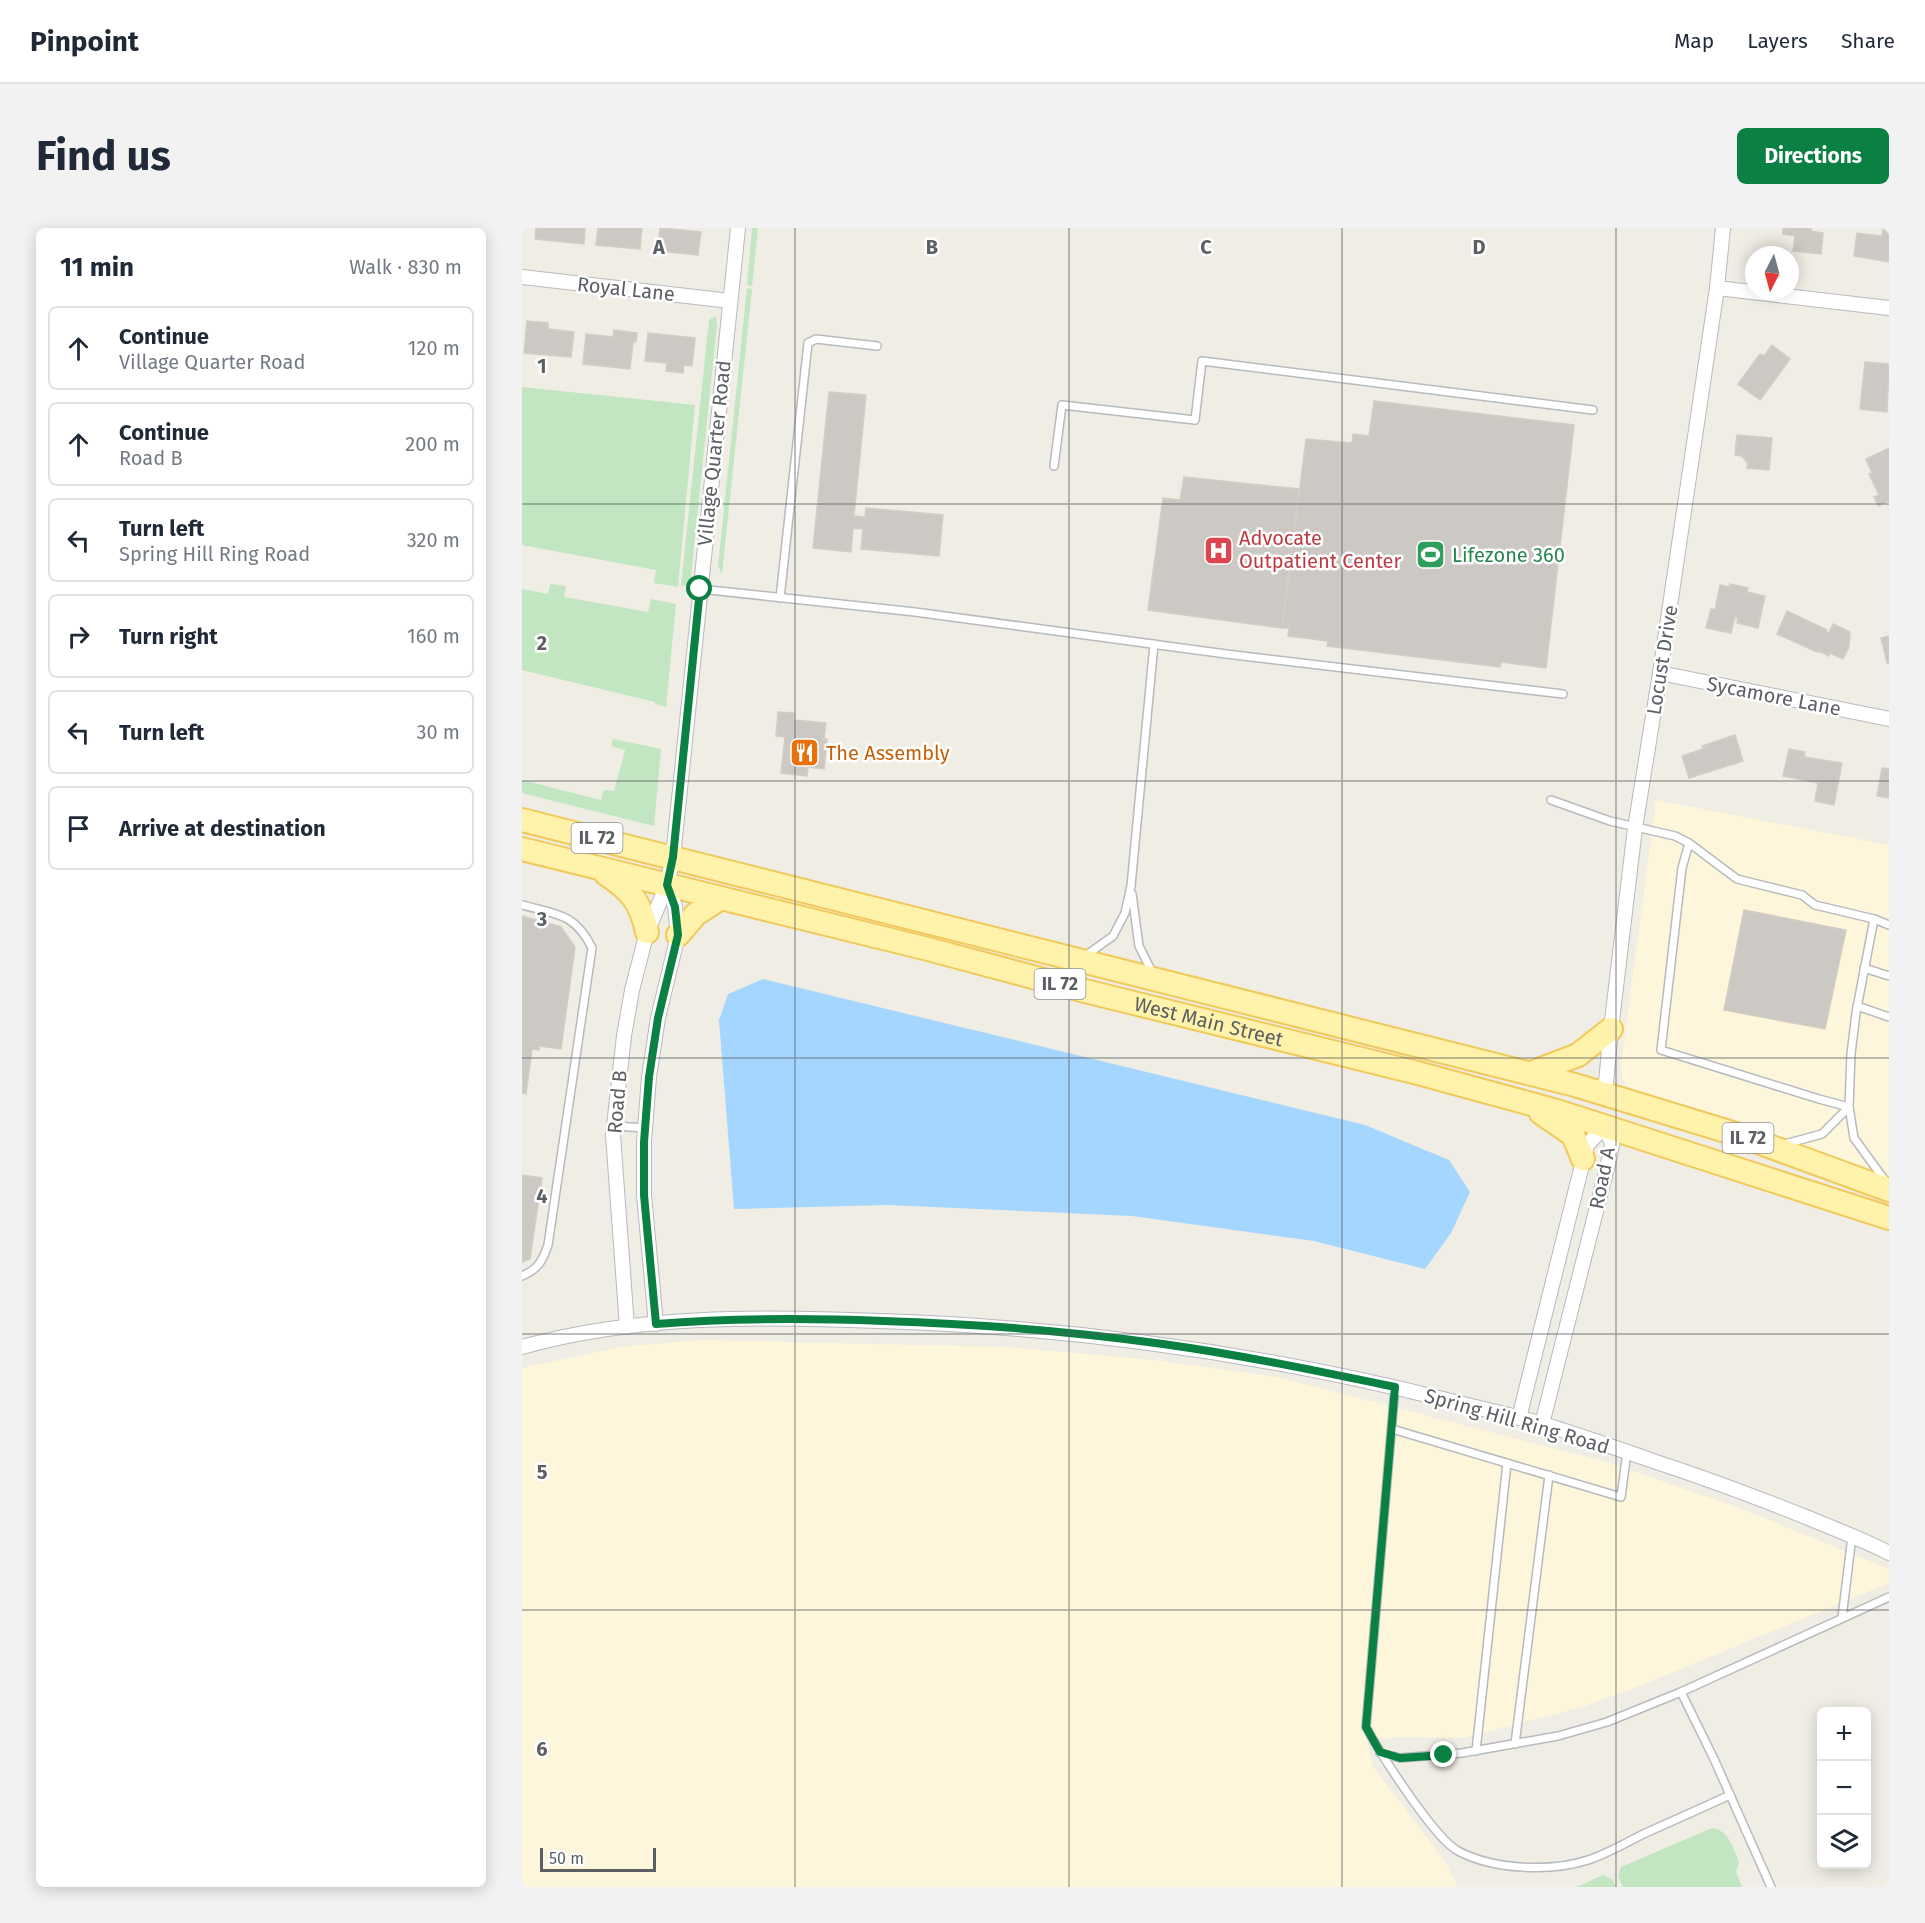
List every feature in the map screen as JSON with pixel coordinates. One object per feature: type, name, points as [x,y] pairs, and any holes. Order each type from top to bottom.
[{"type":"main road","name":"West Main Street","points":[[522,820],[1605,1093]]},
{"type":"main road","name":"West Main Street","points":[[522,849],[1414,1072],[1605,1126],[1889,1218]]},
{"type":"main road","points":[[595,867],[631,893],[640,905],[646,932]]},
{"type":"main road","points":[[678,935],[696,914],[721,898]]},
{"type":"main road","points":[[1531,1073],[1578,1055],[1611,1029]]},
{"type":"main road","points":[[1605,1093],[1605,1126]]},
{"type":"main road","name":"IL 72","points":[[1605,1093],[1889,1188]]},
{"type":"main road","points":[[1525,1102],[1573,1135],[1583,1159]]},
{"type":"street","name":"Village Quarter Road","points":[[673,857],[738,228]]},
{"type":"street","name":"Locust Drive","points":[[1605,1093],[1635,828],[1717,288],[1723,228]]},
{"type":"street","name":"Royal Lane","points":[[522,277],[730,301]]},
{"type":"street","points":[[1717,288],[1889,308]]},
{"type":"street","name":"Sycamore Lane","points":[[1660,673],[1889,719]]},
{"type":"street","name":"Road B","points":[[627,1327],[614,1126],[624,1036],[632,990],[646,932],[667,885],[673,857]]},
{"type":"street","name":"Road B","points":[[656,1324],[644,1195],[645,1128],[649,1077],[658,1018],[678,935],[675,907],[667,885]]},
{"type":"street","name":"Road A","points":[[1518,1418],[1587,1145],[1605,1126],[1612,1144],[1610,1156],[1542,1424]]},
{"type":"street","name":"Spring Hill Ring Road","points":[[522,1347],[602,1330],[656,1324],[748,1319],[845,1319],[966,1324],[1203,1350],[1395,1387],[1542,1424],[1700,1476],[1889,1553]]},
{"type":"lane","points":[[780,598],[808,343],[816,339],[877,346]]},
{"type":"lane","points":[[1054,466],[1062,405],[1195,420],[1202,361],[1593,410]]},
{"type":"lane","points":[[700,589],[915,612],[1563,694]]},
{"type":"lane","points":[[1080,960],[1113,936],[1125,913],[1131,886],[1154,644]]},
{"type":"lane","points":[[1551,800],[1635,828],[1675,836],[1689,843],[1737,879],[1802,895],[1815,905],[1874,919],[1889,925]]},
{"type":"lane","points":[[1689,843],[1682,868],[1661,1050],[1849,1107]]},
{"type":"lane","points":[[1131,886],[1138,946],[1150,970],[1163,980]]},
{"type":"lane","points":[[522,905],[562,915],[577,924],[592,948],[548,1245],[542,1262],[533,1271],[522,1276]]},
{"type":"lane","points":[[1874,919],[1857,1006],[1851,1054],[1849,1107],[1854,1138],[1889,1188]]},
{"type":"lane","points":[[1864,968],[1889,976]]},
{"type":"lane","points":[[1857,1006],[1889,1017]]},
{"type":"lane","points":[[1772,1147],[1822,1134],[1849,1107]]},
{"type":"lane","points":[[614,1126],[645,1128]]},
{"type":"lane","points":[[1395,1387],[1366,1727],[1380,1752],[1436,1830],[1457,1851],[1485,1861],[1520,1867],[1555,1868],[1589,1860],[1730,1795]]},
{"type":"lane","points":[[1392,1429],[1621,1497],[1627,1452]]},
{"type":"lane","points":[[1476,1751],[1507,1463]]},
{"type":"lane","points":[[1515,1744],[1549,1475]]},
{"type":"lane","points":[[1842,1618],[1852,1536]]},
{"type":"lane","points":[[1380,1752],[1400,1758],[1419,1758],[1476,1751],[1558,1736],[1607,1722],[1681,1692],[1889,1597]]},
{"type":"lane","points":[[1681,1692],[1772,1887]]},
{"type":"shaded area","points":[[1656,800],[1889,845],[1889,1177],[1635,1091],[1627,1086],[1622,1077],[1621,1064]]},
{"type":"shaded area","points":[[700,1340],[1008,1347],[1153,1360],[1277,1377],[1603,1461],[1737,1507],[1889,1569],[1889,1583],[1645,1684],[1583,1707],[1464,1738],[1366,1739],[1373,1767],[1444,1860],[1458,1887],[522,1887],[522,1368],[620,1347]]},
{"type":"green space","points":[[752,228],[758,228],[752,286],[747,285]]},
{"type":"green space","points":[[747,288],[752,289],[722,574],[718,566]]},
{"type":"green space","points":[[716,316],[691,577],[690,584],[681,586],[709,320]]},
{"type":"green space","points":[[522,387],[695,405],[678,587],[654,583],[656,570],[522,545]]},
{"type":"green space","points":[[550,584],[566,586],[564,597],[648,612],[651,599],[676,604],[666,707],[655,704],[655,702],[522,670],[522,589],[548,594]]},
{"type":"green space","points":[[613,739],[661,749],[654,826],[522,793],[522,780],[601,800],[604,790],[614,791],[625,750],[611,746]]},
{"type":"green space","points":[[1712,1828],[1723,1832],[1732,1846],[1739,1862],[1736,1872],[1742,1887],[1623,1887],[1618,1876],[1621,1867]]},
{"type":"green space","points":[[1603,1875],[1612,1879],[1616,1887],[1577,1887]]},
{"type":"water","points":[[763,979],[1365,1125],[1449,1160],[1470,1192],[1451,1233],[1425,1269],[1314,1241],[1132,1216],[888,1205],[734,1209],[719,1020],[728,994]]},
{"type":"building","points":[[536,228],[585,228],[584,244],[535,239]]},
{"type":"building","points":[[598,228],[642,228],[640,249],[596,245]]},
{"type":"building","points":[[660,228],[701,232],[698,255],[658,251]]},
{"type":"building","points":[[1783,228],[1811,228],[1811,231],[1823,233],[1821,254],[1799,252],[1799,246],[1794,246],[1795,236],[1783,234]]},
{"type":"building","points":[[1883,228],[1889,228],[1889,262],[1854,256],[1857,233],[1882,236]]},
{"type":"building","points":[[527,321],[548,323],[548,329],[574,332],[571,357],[524,353]]},
{"type":"building","points":[[614,330],[637,333],[636,342],[633,342],[630,369],[583,364],[586,334],[613,337]]},
{"type":"building","points":[[648,333],[695,338],[692,366],[684,365],[683,373],[666,371],[667,363],[645,361]]},
{"type":"building","points":[[1772,345],[1790,359],[1760,400],[1738,384],[1760,354],[1764,356]]},
{"type":"building","points":[[1865,362],[1889,364],[1887,412],[1860,409]]},
{"type":"building","points":[[829,392],[866,395],[854,516],[865,517],[866,508],[943,515],[939,556],[861,549],[863,529],[853,528],[851,552],[813,548]]},
{"type":"building","points":[[1374,401],[1574,425],[1546,668],[1501,662],[1500,667],[1327,646],[1328,641],[1288,636],[1289,628],[1282,628],[1306,439],[1352,443],[1353,434],[1369,436]]},
{"type":"building","points":[[1737,435],[1772,438],[1769,470],[1747,468],[1748,464],[1742,456],[1735,455]]},
{"type":"building","points":[[1889,448],[1889,501],[1878,506],[1874,497],[1879,495],[1869,474],[1872,473],[1866,459]]},
{"type":"building","points":[[1184,477],[1299,489],[1282,628],[1148,610],[1163,498],[1180,500]]},
{"type":"building","points":[[1730,584],[1748,588],[1747,592],[1765,596],[1758,628],[1737,623],[1738,618],[1735,617],[1731,633],[1706,628],[1711,609],[1715,610],[1720,585],[1729,587]]},
{"type":"building","points":[[1787,611],[1829,633],[1833,624],[1850,632],[1849,647],[1843,659],[1830,653],[1829,656],[1817,652],[1777,634]]},
{"type":"building","points":[[1889,636],[1889,663],[1887,663],[1881,638]]},
{"type":"building","name":"The Assembly","points":[[778,712],[794,713],[794,720],[826,723],[824,769],[808,767],[807,776],[781,773],[785,737],[776,736]]},
{"type":"building","points":[[1735,735],[1743,761],[1689,778],[1682,756],[1703,749],[1702,746]]},
{"type":"building","points":[[1789,749],[1805,752],[1804,757],[1842,763],[1834,805],[1815,801],[1818,783],[1783,776]]},
{"type":"building","points":[[1882,768],[1889,769],[1889,798],[1877,796]]},
{"type":"building","points":[[1744,910],[1846,930],[1825,1029],[1724,1010]]},
{"type":"building","points":[[522,916],[561,927],[575,947],[561,1049],[539,1046],[539,1050],[532,1049],[526,1094],[522,1093]]},
{"type":"building","points":[[522,1175],[542,1178],[530,1259],[522,1262]]},
{"type":"place","name":"Advocate Outpatient Center","points":[[1218,550]]},
{"type":"place","name":"Lifezone 360","points":[[1431,555]]},
{"type":"place","name":"The Assembly","points":[[805,753]]},
{"type":"route","points":[[700,589],[673,857],[667,885],[675,907],[678,935],[658,1018],[649,1077],[644,1142],[644,1195],[656,1324],[748,1319],[845,1319],[966,1324],[1123,1339],[1203,1350],[1395,1387],[1366,1727],[1380,1752],[1400,1758],[1444,1755]]}]
